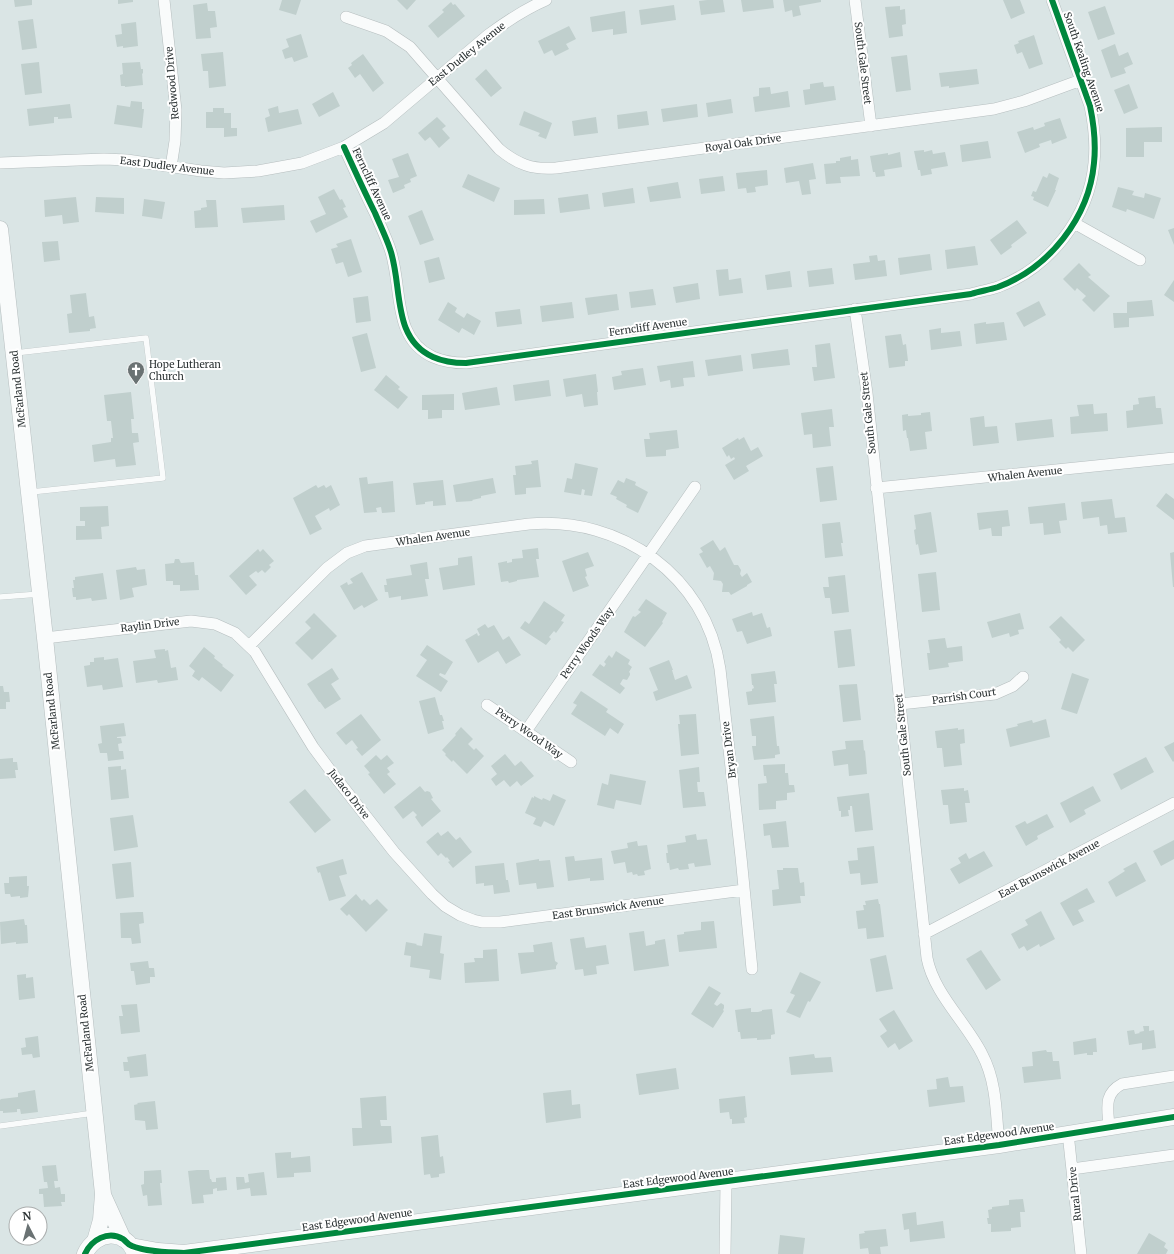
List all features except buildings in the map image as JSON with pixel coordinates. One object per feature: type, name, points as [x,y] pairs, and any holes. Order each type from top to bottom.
[{"type":"main road","name":"McFarland Road","points":[[0,229],[45,638],[103,1194],[100,1220],[86,1249]]},
{"type":"main road","name":"East Edgewood Avenue","points":[[86,1249],[100,1238],[112,1236],[130,1246],[158,1251],[183,1253],[726,1182],[999,1144],[1174,1117]]},
{"type":"main road","name":"McFarland Road","points":[[103,1194],[130,1246]]},
{"type":"street","name":"Redwood Drive","points":[[164,0],[176,110],[175,141],[171,167]]},
{"type":"street","name":"East Dudley Avenue","points":[[0,162],[104,159],[126,160],[224,173],[258,171],[302,163],[344,147],[363,137],[384,123],[506,22],[546,0]]},
{"type":"street","name":"South Gale Street","points":[[855,0],[871,126]]},
{"type":"street","name":"South Kealing Avenue","points":[[1052,0],[1081,80],[1092,117],[1095,134],[1095,152],[1090,186],[1074,223]]},
{"type":"street","name":"Royal Oak Drive","points":[[346,17],[397,37],[410,47],[499,149],[512,160],[539,169],[564,167],[1002,108],[1081,80]]},
{"type":"street","name":"Ferncliff Avenue","points":[[344,147],[390,249],[397,273],[402,318],[405,328],[411,339],[423,351],[443,361],[466,363],[971,294],[1014,280],[1037,265],[1057,246],[1074,223]]},
{"type":"street","points":[[1074,223],[1140,260]]},
{"type":"street","name":"South Gale Street","points":[[855,309],[867,393],[928,965],[934,979],[980,1050],[988,1068],[994,1089],[999,1144]]},
{"type":"street","name":"Whalen Avenue","points":[[876,488],[1174,458]]},
{"type":"street","name":"Perry Woods Way","points":[[526,731],[695,487]]},
{"type":"street","name":"Whalen Avenue","points":[[250,645],[327,568],[347,553],[365,546],[529,524],[552,523],[580,526],[602,532],[629,543],[648,555]]},
{"type":"street","name":"Bryan Drive","points":[[648,555],[666,568],[686,588],[704,616],[714,642],[720,669],[752,969]]},
{"type":"street","name":"Raylin Drive","points":[[45,638],[191,621],[208,622],[221,626],[234,633],[250,645]]},
{"type":"street","name":"Judaco Drive","points":[[250,645],[261,660],[313,747],[394,852],[432,894],[445,906],[455,913],[473,920]]},
{"type":"street","name":"Parrish Court","points":[[900,704],[995,694],[1013,686],[1023,676]]},
{"type":"street","name":"Perry Wood Way","points":[[487,705],[571,762]]},
{"type":"street","name":"East Brunswick Avenue","points":[[924,934],[1174,803]]},
{"type":"street","name":"East Brunswick Avenue","points":[[473,920],[482,922],[500,922],[744,890]]},
{"type":"street","points":[[1109,1127],[1108,1100],[1110,1094],[1117,1086],[1174,1076]]},
{"type":"street","name":"Rural Drive","points":[[1068,1133],[1081,1254]]},
{"type":"street","points":[[1072,1169],[1174,1155]]},
{"type":"street","points":[[726,1182],[726,1254]]},
{"type":"lane","points":[[14,353],[146,338],[163,478],[29,492]]},
{"type":"lane","points":[[0,597],[40,594]]},
{"type":"lane","points":[[0,1126],[94,1113]]},
{"type":"cycle path","points":[[344,147],[390,249],[394,263],[404,324],[410,337],[420,348],[433,357],[445,361],[466,363],[971,294],[998,287],[1017,278],[1034,267],[1049,254],[1075,221],[1084,203],[1091,183],[1095,149],[1094,127],[1090,106],[1052,0]]},
{"type":"cycle path","points":[[85,1254],[91,1244],[106,1236],[117,1236],[128,1244],[138,1248],[184,1253],[999,1145],[1174,1117]]},
{"type":"place","name":"Hope Lutheran Church","points":[[136,385]]}]
